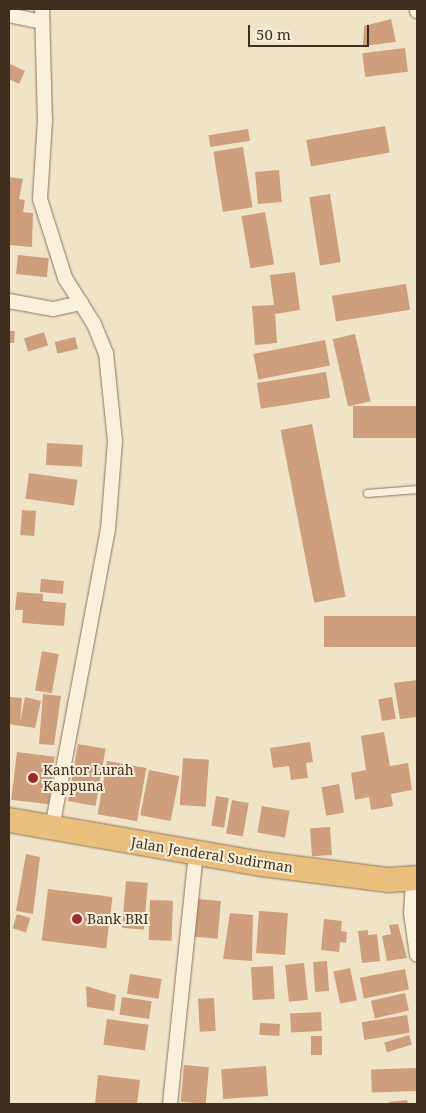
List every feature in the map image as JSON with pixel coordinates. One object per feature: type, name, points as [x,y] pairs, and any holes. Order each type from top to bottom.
[{"type":"highway","name":"Jalan Jenderal Sudirman","points":[[9,820],[306,870],[389,880],[415,878]]},
{"type":"street","points":[[9,15],[42,16],[44,120],[40,200],[59,262],[106,353],[115,441],[108,529],[52,828]]},
{"type":"street","points":[[9,301],[53,309],[81,303]]},
{"type":"street","points":[[170,1104],[196,851]]},
{"type":"street","points":[[415,878],[411,912],[417,955]]},
{"type":"lane","points":[[366,493],[417,489]]},
{"type":"building","points":[[391,19],[396,42],[363,46],[364,26]]},
{"type":"building","points":[[405,48],[408,72],[365,77],[362,53]]},
{"type":"building","points":[[10,64],[25,71],[19,84],[9,79]]},
{"type":"building","points":[[385,126],[390,153],[311,166],[306,140]]},
{"type":"building","points":[[248,129],[250,141],[210,147],[208,135]]},
{"type":"building","points":[[243,147],[253,207],[223,212],[213,152]]},
{"type":"building","points":[[279,170],[282,202],[258,204],[255,172]]},
{"type":"building","points":[[9,177],[23,179],[19,199],[25,200],[23,212],[33,213],[32,247],[9,245]]},
{"type":"building","points":[[330,194],[341,262],[320,265],[309,197]]},
{"type":"building","points":[[265,212],[274,264],[251,268],[241,216]]},
{"type":"building","points":[[18,255],[49,258],[47,277],[16,274]]},
{"type":"building","points":[[295,272],[300,310],[275,314],[277,343],[255,345],[252,306],[274,305],[270,275]]},
{"type":"building","points":[[406,284],[410,310],[336,321],[332,296]]},
{"type":"building","points":[[9,331],[15,331],[14,343],[9,343]]},
{"type":"building","points":[[44,332],[48,345],[28,352],[24,338]]},
{"type":"building","points":[[355,334],[371,401],[348,406],[333,339]]},
{"type":"building","points":[[75,337],[78,349],[58,354],[55,342]]},
{"type":"building","points":[[325,340],[330,366],[258,379],[253,354]]},
{"type":"building","points":[[326,372],[330,398],[261,409],[257,383]]},
{"type":"building","points":[[353,406],[417,406],[417,438],[353,438]]},
{"type":"building","points":[[312,424],[346,597],[314,603],[281,430]]},
{"type":"building","points":[[47,443],[83,445],[82,467],[46,465]]},
{"type":"building","points":[[29,473],[78,480],[74,506],[25,499]]},
{"type":"building","points":[[22,510],[36,511],[34,536],[20,535]]},
{"type":"building","points":[[41,579],[64,581],[63,594],[40,592]]},
{"type":"building","points":[[17,592],[43,594],[43,601],[66,603],[64,626],[22,623],[23,610],[15,610]]},
{"type":"building","points":[[324,616],[417,616],[417,647],[324,647]]},
{"type":"building","points":[[42,651],[59,654],[52,693],[35,690]]},
{"type":"building","points":[[417,680],[417,717],[400,719],[394,683]]},
{"type":"building","points":[[43,694],[61,696],[54,745],[39,744]]},
{"type":"building","points":[[9,697],[22,698],[20,722],[25,697],[41,701],[35,728],[9,724]]},
{"type":"building","points":[[392,697],[396,719],[382,721],[378,699]]},
{"type":"building","points":[[384,732],[390,766],[408,763],[412,790],[391,794],[393,806],[371,810],[369,797],[355,800],[351,773],[366,770],[361,736]]},
{"type":"building","points":[[310,742],[313,762],[306,763],[308,778],[291,780],[289,766],[273,768],[270,748]]},
{"type":"building","points":[[78,744],[106,749],[96,806],[68,801]]},
{"type":"building","name":"Kantor Lurah Kappuna","points":[[17,752],[55,757],[49,804],[11,800]]},
{"type":"building","points":[[183,758],[209,760],[206,807],[180,805]]},
{"type":"building","points":[[107,761],[146,768],[137,821],[98,814]]},
{"type":"building","points":[[149,770],[179,776],[171,821],[140,815]]},
{"type":"building","points":[[339,784],[344,813],[326,816],[321,787]]},
{"type":"building","points":[[216,796],[229,798],[224,828],[211,826]]},
{"type":"building","points":[[232,800],[249,803],[243,836],[226,833]]},
{"type":"building","points":[[262,806],[290,811],[285,837],[257,833]]},
{"type":"building","points":[[330,827],[332,855],[312,856],[310,828]]},
{"type":"building","points":[[26,854],[40,857],[33,914],[16,911]]},
{"type":"building","points":[[126,881],[148,883],[144,930],[122,928]]},
{"type":"building","name":"Bank BRI","points":[[48,889],[113,897],[106,949],[42,941]]},
{"type":"building","points":[[198,899],[221,901],[218,939],[195,937]]},
{"type":"building","points":[[150,900],[173,901],[172,941],[149,940]]},
{"type":"building","points":[[259,911],[288,913],[285,955],[256,953]]},
{"type":"building","points":[[230,913],[253,915],[252,961],[223,959]]},
{"type":"building","points":[[17,914],[30,918],[26,932],[13,928]]},
{"type":"building","points":[[324,919],[342,921],[341,931],[347,932],[346,943],[340,942],[339,952],[321,950]]},
{"type":"building","points":[[398,924],[407,958],[387,961],[382,936],[391,934],[389,925]]},
{"type":"building","points":[[368,930],[368,935],[377,934],[380,961],[362,963],[358,931]]},
{"type":"building","points":[[327,961],[329,991],[315,992],[313,962]]},
{"type":"building","points":[[304,963],[308,1000],[289,1002],[285,965]]},
{"type":"building","points":[[273,966],[275,999],[253,1000],[251,967]]},
{"type":"building","points":[[350,968],[357,1000],[340,1004],[333,972]]},
{"type":"building","points":[[405,969],[409,990],[364,998],[360,978]]},
{"type":"building","points":[[130,974],[162,979],[158,999],[127,994]]},
{"type":"building","points":[[86,986],[116,995],[114,1011],[87,1007]]},
{"type":"building","points":[[405,993],[409,1011],[375,1018],[371,1001]]},
{"type":"building","points":[[122,997],[152,1001],[149,1019],[119,1015]]},
{"type":"building","points":[[214,998],[216,1031],[200,1032],[198,999]]},
{"type":"building","points":[[321,1012],[322,1031],[291,1033],[290,1014]]},
{"type":"building","points":[[407,1015],[410,1033],[364,1040],[362,1022]]},
{"type":"building","points":[[107,1019],[149,1025],[145,1051],[103,1045]]},
{"type":"building","points":[[260,1023],[280,1024],[279,1036],[259,1035]]},
{"type":"building","points":[[409,1035],[412,1045],[387,1052],[384,1043]]},
{"type":"building","points":[[311,1036],[322,1036],[322,1055],[311,1055]]},
{"type":"building","points":[[184,1065],[209,1067],[206,1104],[181,1102]]},
{"type":"building","points":[[266,1066],[268,1096],[223,1099],[221,1069]]},
{"type":"building","points":[[416,1068],[417,1091],[372,1093],[371,1070]]},
{"type":"building","points":[[98,1075],[140,1080],[137,1104],[95,1104]]},
{"type":"building","points":[[407,1100],[408,1104],[389,1104],[389,1102]]},
{"type":"place","name":"Kantor Lurah Kappuna","points":[[33,778]]},
{"type":"place","name":"Bank BRI","points":[[77,919]]}]
